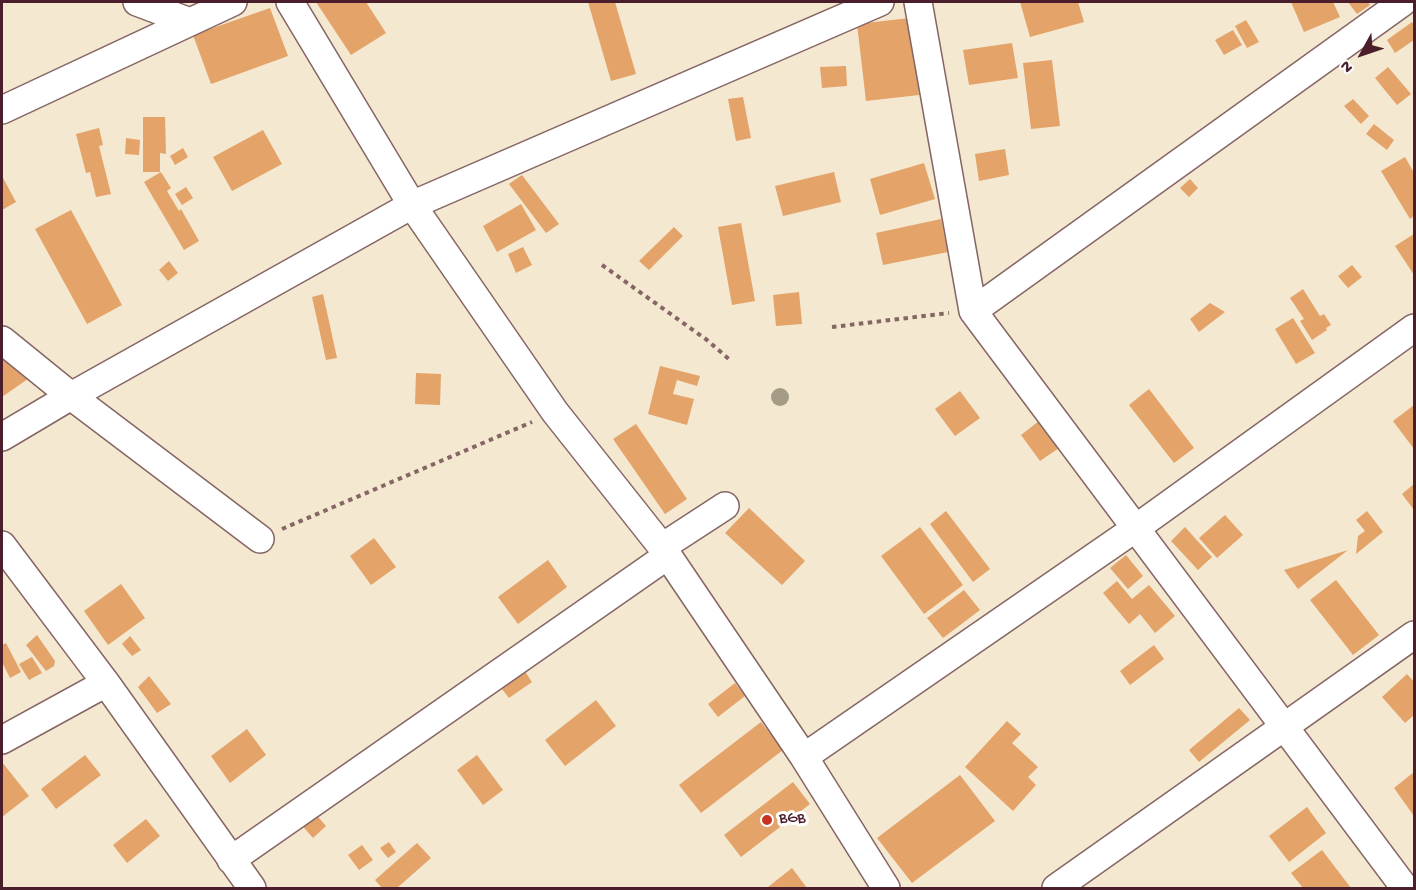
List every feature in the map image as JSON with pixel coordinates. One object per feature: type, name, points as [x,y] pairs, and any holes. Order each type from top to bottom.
[{"type":"street","points":[[137,2],[190,22]]},
{"type":"street","points":[[2,110],[233,2]]},
{"type":"street","points":[[290,2],[412,205],[555,412],[665,551],[804,757],[886,888]]},
{"type":"street","points":[[2,437],[412,205],[880,2]]},
{"type":"street","points":[[918,2],[973,311],[1405,888]]},
{"type":"street","points":[[973,311],[1403,2]]},
{"type":"street","points":[[804,757],[1136,528],[1414,328]]},
{"type":"street","points":[[2,340],[71,396],[260,539]]},
{"type":"street","points":[[231,860],[725,506]]},
{"type":"street","points":[[2,545],[106,683],[252,888]]},
{"type":"street","points":[[1056,888],[1414,635]]},
{"type":"street","points":[[2,740],[106,683]]},
{"type":"path","points":[[602,265],[707,340],[730,360]]},
{"type":"path","points":[[832,327],[973,311]]},
{"type":"path","points":[[260,539],[555,412]]},
{"type":"building","points":[[316,2],[366,2],[386,33],[351,55]]},
{"type":"building","points":[[588,2],[615,2],[636,74],[611,81]]},
{"type":"building","points":[[1020,2],[1078,2],[1084,22],[1030,37]]},
{"type":"building","points":[[1291,2],[1333,2],[1340,17],[1304,32]]},
{"type":"building","points":[[1348,2],[1368,2],[1370,5],[1357,14]]},
{"type":"building","points":[[270,8],[288,56],[211,84],[193,35]]},
{"type":"building","points":[[910,18],[919,95],[866,101],[857,24]]},
{"type":"building","points":[[1246,20],[1259,42],[1247,48],[1235,26]]},
{"type":"building","points":[[1412,22],[1414,40],[1395,53],[1387,40]]},
{"type":"building","points":[[1233,30],[1242,45],[1224,55],[1215,40]]},
{"type":"building","points":[[1012,43],[1018,78],[969,85],[963,50]]},
{"type":"building","points":[[1052,60],[1060,126],[1031,129],[1023,63]]},
{"type":"building","points":[[846,66],[847,86],[822,88],[820,67]]},
{"type":"building","points":[[1388,67],[1411,94],[1397,105],[1375,78]]},
{"type":"building","points":[[743,97],[751,138],[736,141],[728,99]]},
{"type":"building","points":[[1353,99],[1369,116],[1361,124],[1344,106]]},
{"type":"building","points":[[143,117],[165,117],[166,154],[160,153],[160,172],[143,172]]},
{"type":"building","points":[[1374,124],[1394,140],[1387,150],[1366,134]]},
{"type":"building","points":[[99,128],[103,145],[99,146],[111,194],[96,197],[90,172],[86,173],[76,134]]},
{"type":"building","points":[[263,130],[282,164],[232,191],[213,157]]},
{"type":"building","points":[[126,138],[140,140],[139,155],[125,154]]},
{"type":"building","points":[[183,148],[188,157],[175,165],[170,156]]},
{"type":"building","points":[[1005,149],[1009,175],[979,181],[975,154]]},
{"type":"building","points":[[1405,157],[1414,173],[1414,216],[1410,219],[1381,171]]},
{"type":"building","points":[[924,163],[935,199],[880,215],[870,179]]},
{"type":"building","points":[[161,172],[171,188],[167,191],[179,211],[181,209],[199,241],[184,250],[144,182]]},
{"type":"building","points":[[834,172],[841,202],[783,216],[775,186]]},
{"type":"building","points":[[522,175],[559,224],[546,233],[509,184]]},
{"type":"building","points":[[2,176],[16,202],[2,210]]},
{"type":"building","points":[[1190,179],[1198,188],[1189,197],[1180,188]]},
{"type":"building","points":[[186,187],[193,198],[182,205],[175,194]]},
{"type":"building","points":[[521,204],[536,230],[497,252],[483,226]]},
{"type":"building","points":[[71,210],[122,305],[87,324],[35,229]]},
{"type":"building","points":[[941,219],[948,252],[883,265],[876,233]]},
{"type":"building","points":[[741,223],[755,301],[732,305],[718,227]]},
{"type":"building","points":[[674,227],[683,236],[649,270],[639,261]]},
{"type":"building","points":[[1414,234],[1414,275],[1395,246]]},
{"type":"building","points":[[523,247],[532,265],[516,273],[508,254]]},
{"type":"building","points":[[169,261],[178,273],[168,281],[159,270]]},
{"type":"building","points":[[1352,265],[1362,277],[1348,288],[1338,276]]},
{"type":"building","points":[[1303,289],[1320,316],[1324,314],[1331,325],[1312,340],[1300,321],[1304,319],[1290,298]]},
{"type":"building","points":[[799,292],[802,324],[776,326],[773,295]]},
{"type":"building","points":[[323,294],[337,358],[326,360],[312,297]]},
{"type":"building","points":[[1210,303],[1225,312],[1199,332],[1190,319]]},
{"type":"building","points":[[1293,318],[1315,353],[1296,364],[1275,329]]},
{"type":"building","points":[[2,352],[32,376],[2,397]]},
{"type":"building","points":[[660,366],[700,376],[697,386],[677,380],[673,394],[694,399],[687,425],[648,414]]},
{"type":"building","points":[[416,373],[441,374],[440,405],[415,404]]},
{"type":"building","points":[[1149,389],[1194,448],[1174,463],[1129,405]]},
{"type":"building","points":[[960,391],[980,418],[955,436],[935,409]]},
{"type":"building","points":[[1414,405],[1414,449],[1393,421]]},
{"type":"building","points":[[1039,421],[1059,448],[1040,461],[1021,435]]},
{"type":"building","points":[[636,424],[687,499],[665,514],[613,439]]},
{"type":"building","points":[[1414,484],[1414,510],[1402,494]]},
{"type":"building","points":[[749,508],[805,561],[782,585],[725,533]]},
{"type":"building","points":[[946,511],[990,569],[973,582],[930,524]]},
{"type":"building","points":[[1367,511],[1383,532],[1356,554],[1358,536],[1365,531],[1356,520]]},
{"type":"building","points":[[1225,515],[1243,535],[1217,558],[1199,538]]},
{"type":"building","points":[[920,527],[963,585],[924,614],[881,556]]},
{"type":"building","points":[[1185,527],[1212,557],[1198,570],[1171,541]]},
{"type":"building","points":[[374,538],[396,567],[371,585],[350,556]]},
{"type":"building","points":[[1348,550],[1298,589],[1284,570]]},
{"type":"building","points":[[1126,555],[1143,576],[1128,589],[1110,568]]},
{"type":"building","points":[[548,560],[567,587],[518,624],[498,597]]},
{"type":"building","points":[[1336,580],[1379,635],[1353,655],[1310,600]]},
{"type":"building","points":[[1117,581],[1132,599],[1149,585],[1175,616],[1155,633],[1140,614],[1129,624],[1103,593]]},
{"type":"building","points":[[121,584],[145,618],[108,645],[84,611]]},
{"type":"building","points":[[964,590],[980,610],[943,638],[927,618]]},
{"type":"building","points":[[37,635],[55,661],[54,666],[46,671],[26,645]]},
{"type":"building","points":[[130,636],[141,650],[132,656],[122,644]]},
{"type":"building","points":[[6,643],[21,672],[10,678],[2,662],[2,645]]},
{"type":"building","points":[[1154,645],[1164,659],[1130,685],[1120,671]]},
{"type":"building","points":[[32,657],[42,673],[29,680],[19,664]]},
{"type":"building","points":[[522,667],[532,682],[509,698],[498,684]]},
{"type":"building","points":[[1407,674],[1414,682],[1414,715],[1405,723],[1382,697]]},
{"type":"building","points":[[149,676],[171,704],[157,713],[138,687]]},
{"type":"building","points":[[735,683],[745,696],[718,717],[708,704]]},
{"type":"building","points":[[596,700],[616,726],[565,766],[545,740]]},
{"type":"building","points":[[1239,708],[1250,720],[1199,762],[1189,750]]},
{"type":"building","points":[[1007,721],[1021,734],[1012,743],[1038,767],[1028,777],[1036,785],[1013,811],[965,767]]},
{"type":"building","points":[[761,722],[783,750],[701,813],[679,785]]},
{"type":"building","points":[[247,729],[266,755],[230,783],[211,756]]},
{"type":"building","points":[[85,755],[101,775],[56,809],[41,789]]},
{"type":"building","points":[[477,755],[503,790],[483,805],[457,770]]},
{"type":"building","points":[[2,762],[29,796],[2,817]]},
{"type":"building","points":[[1414,772],[1414,816],[1394,788]]},
{"type":"building","points":[[960,775],[995,821],[912,883],[877,838]]},
{"type":"building","name":"BGB","points":[[793,782],[810,804],[741,857],[724,835]]},
{"type":"building","points":[[1307,807],[1326,833],[1289,862],[1269,836]]},
{"type":"building","points":[[312,810],[326,826],[313,838],[299,822]]},
{"type":"building","points":[[146,819],[160,836],[127,863],[113,845]]},
{"type":"building","points":[[389,842],[396,852],[388,858],[380,848]]},
{"type":"building","points":[[417,843],[431,858],[397,888],[382,888],[375,880]]},
{"type":"building","points":[[362,845],[373,860],[359,870],[348,855]]},
{"type":"building","points":[[1322,850],[1351,888],[1303,888],[1291,873]]},
{"type":"building","points":[[792,868],[807,888],[768,887]]},
{"type":"place","name":"BGB","points":[[767,820]]}]
